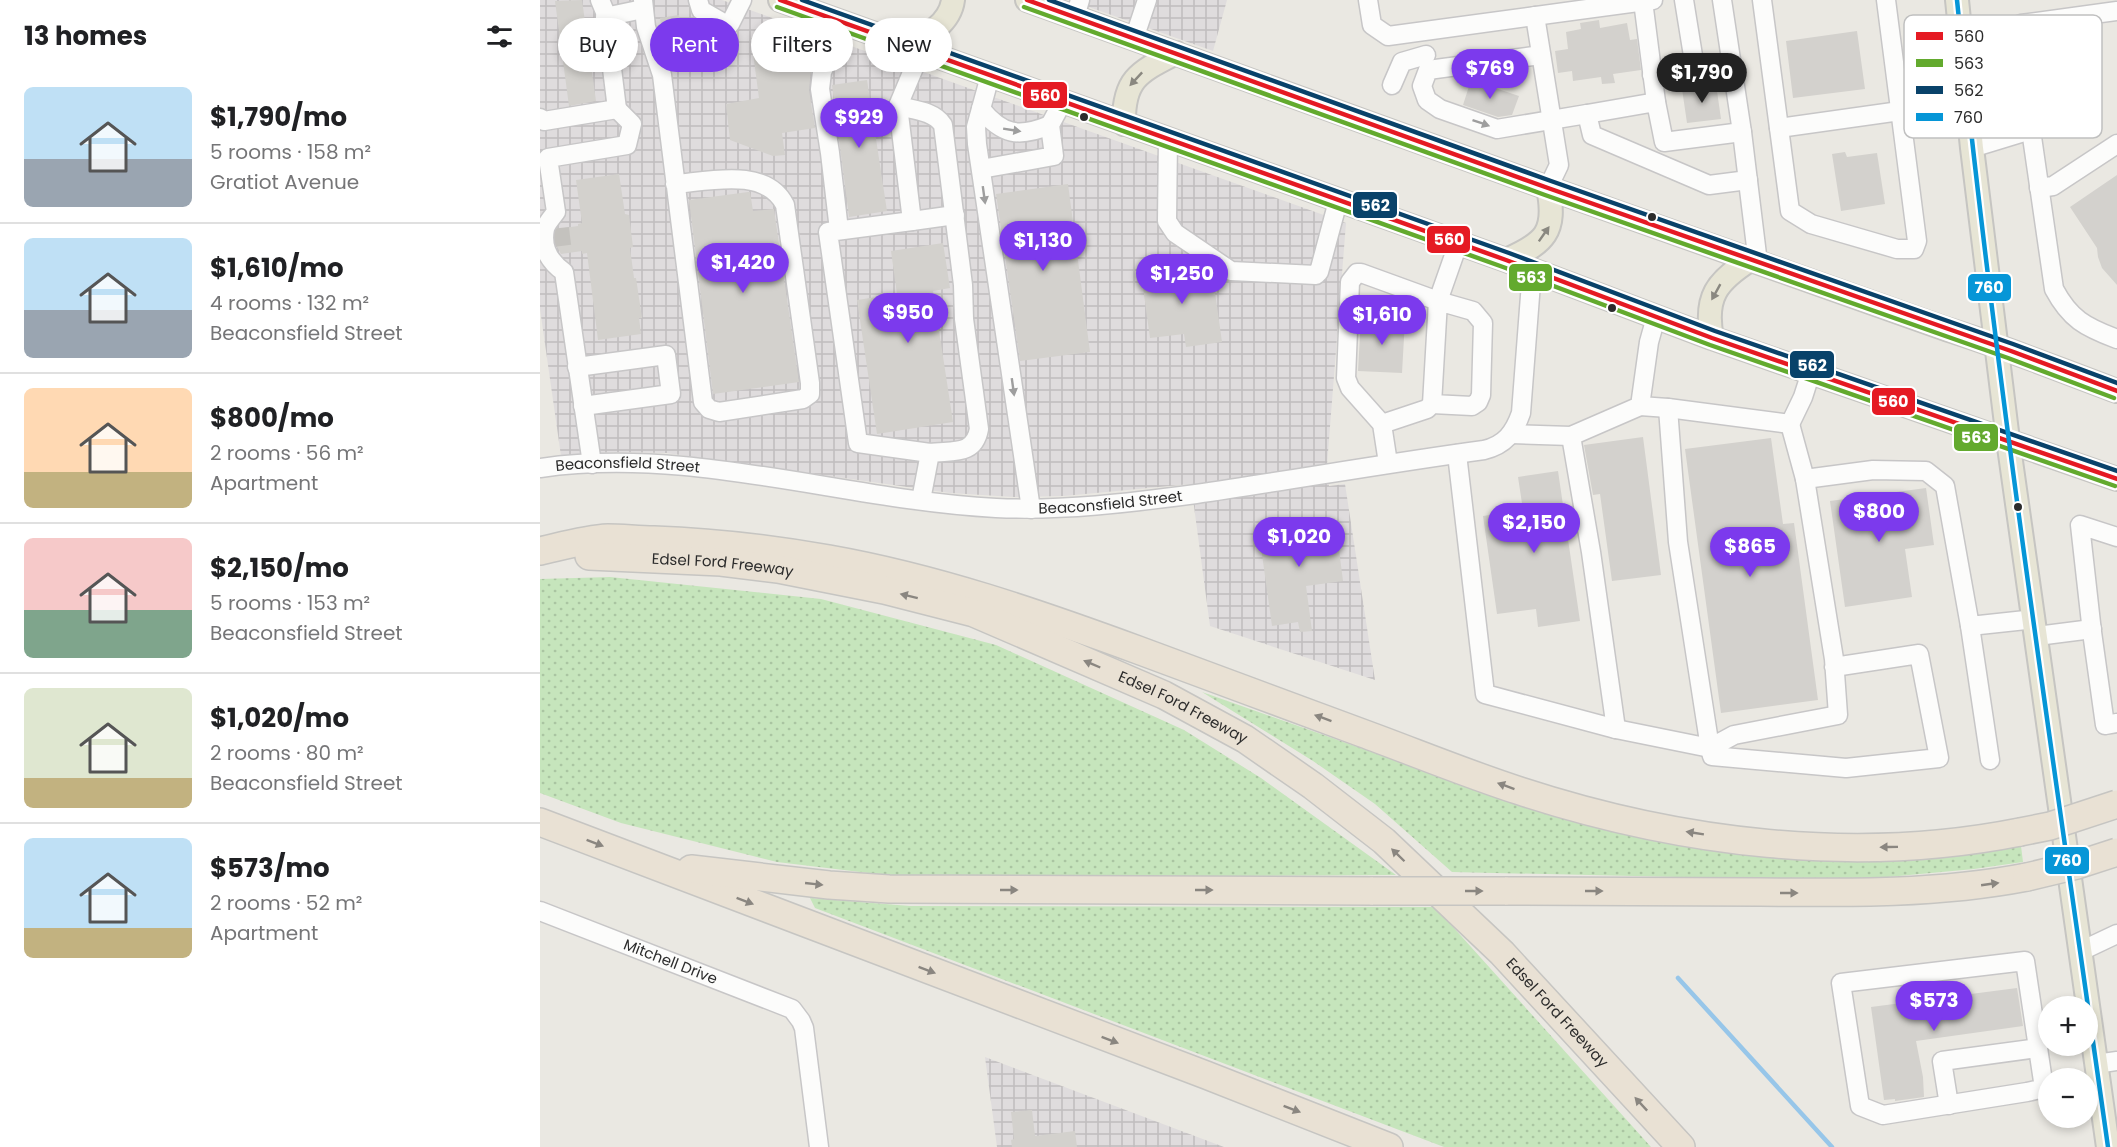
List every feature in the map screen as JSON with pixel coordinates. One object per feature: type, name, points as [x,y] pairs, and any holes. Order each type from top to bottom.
[{"type":"highway","points":[[540,552],[605,538],[698,542],[780,550],[854,563],[931,581],[1057,620],[1520,791],[1600,813],[1674,829],[1781,844],[1858,848],[1920,846],[1971,841],[2050,826],[2117,804]]},
{"type":"highway","name":"Edsel Ford Freeway","points":[[540,552],[721,562],[778,569],[884,590],[974,613],[1164,694],[1245,739],[1313,786],[1384,841],[1502,953],[1681,1147]]},
{"type":"highway","points":[[540,822],[1206,1075],[1389,1147]]},
{"type":"highway","points":[[651,865],[879,889],[1811,893],[1911,891],[1980,885],[2027,877],[2117,852]]},
{"type":"main road","points":[[780,0],[830,18]]},
{"type":"main road","points":[[946,18],[953,0]]},
{"type":"main road","points":[[1957,0],[1959,15]]},
{"type":"main road","points":[[1039,2],[1078,9],[1134,39],[1946,329],[1996,344],[2117,391]]},
{"type":"main road","points":[[1124,124],[1124,100],[1133,80],[1155,64],[1176,53]]},
{"type":"main road","points":[[952,62],[1506,260],[1712,338],[2117,479]]},
{"type":"main road","points":[[1971,138],[2008,440],[2100,1072],[2108,1147]]},
{"type":"main road","points":[[1506,260],[1525,252],[1545,236],[1552,215],[1548,188]]},
{"type":"main road","points":[[1712,338],[1708,320],[1713,295],[1734,270],[1754,261]]},
{"type":"street","points":[[698,0],[701,10],[727,25],[730,24],[742,0]]},
{"type":"street","points":[[1134,39],[1147,0]]},
{"type":"street","points":[[1368,0],[1372,25],[1388,36],[1648,1],[1652,75],[1664,142],[1742,132]]},
{"type":"street","points":[[1652,75],[1695,68],[1684,0]]},
{"type":"street","points":[[1722,0],[1748,180],[1754,261]]},
{"type":"street","points":[[1762,0],[1790,211],[1811,224],[1897,249],[1914,249],[1917,241],[1886,0]]},
{"type":"street","points":[[564,272],[549,261],[546,244],[545,228],[558,220],[548,158],[627,145],[632,124],[617,109],[603,8],[643,5],[662,75],[675,184],[703,402],[709,409],[719,412],[803,399],[810,394],[785,206],[779,195],[753,181],[732,179],[675,184]]},
{"type":"street","points":[[2087,15],[2117,11]]},
{"type":"street","points":[[1535,16],[1559,165],[1548,188]]},
{"type":"street","points":[[1423,31],[1427,63],[1422,86],[1427,100],[1440,109],[1497,129],[1656,102]]},
{"type":"street","points":[[1392,85],[1401,62],[1427,63],[1541,56]]},
{"type":"street","points":[[822,72],[820,90],[839,230]]},
{"type":"street","points":[[907,72],[898,106],[912,221]]},
{"type":"street","points":[[990,75],[976,127],[1031,509]]},
{"type":"street","points":[[981,169],[1054,156],[1050,125],[1063,101]]},
{"type":"street","points":[[898,106],[930,114],[939,118],[943,125],[955,215],[963,285],[964,320],[979,429],[977,441],[969,448],[930,453],[858,443],[828,231],[955,215]]},
{"type":"street","points":[[540,118],[544,121],[617,109]]},
{"type":"street","points":[[981,109],[992,123],[1003,130],[1021,132],[1038,130],[1050,125]]},
{"type":"street","points":[[1779,128],[1900,111]]},
{"type":"street","points":[[1587,114],[1593,135],[1709,185],[1748,180]]},
{"type":"street","points":[[1972,148],[2005,138]]},
{"type":"street","points":[[2032,138],[2054,289],[2065,309],[2101,333],[2117,339]]},
{"type":"street","points":[[1168,139],[1167,221],[1175,233],[1231,271],[1316,275],[1319,272],[1338,201]]},
{"type":"street","points":[[2039,188],[2053,186],[2117,144]]},
{"type":"street","points":[[1382,424],[1427,409],[1432,404],[1438,301],[1458,244]]},
{"type":"street","points":[[563,253],[592,464]]},
{"type":"street","points":[[1532,270],[1521,413],[1512,434],[1571,436],[1640,406],[1790,424]]},
{"type":"street","points":[[1388,463],[1382,424],[1350,388],[1346,378],[1351,278],[1357,273],[1473,311],[1483,323],[1481,395],[1478,402],[1472,406],[1432,404]]},
{"type":"street","points":[[1640,406],[1649,342],[1656,317]]},
{"type":"street","points":[[577,367],[666,356],[671,394],[583,406]]},
{"type":"street","points":[[1457,454],[1463,521],[1485,694],[1616,729],[1710,748],[1734,735],[1838,715],[1834,668],[1805,479],[1790,424],[1803,397],[1811,372]]},
{"type":"street","points":[[1668,408],[1678,542],[1712,756],[1846,768],[1939,758],[1919,654],[1834,668]]},
{"type":"street","name":"Beaconsfield Street","points":[[540,468],[569,464],[675,465],[952,505],[1031,509],[1141,501],[1290,481],[1388,463],[1494,448],[1512,434]]},
{"type":"street","points":[[1571,436],[1591,552],[1616,729]]},
{"type":"street","points":[[921,500],[930,453]]},
{"type":"street","points":[[1805,479],[1873,470],[1926,471],[1945,486],[1970,626],[1990,760]]},
{"type":"street","points":[[2117,537],[2080,525],[2105,725],[2117,723]]},
{"type":"street","points":[[1970,626],[2092,629]]},
{"type":"street","name":"Mitchell Drive","points":[[540,911],[784,1004],[797,1014],[804,1028],[819,1147]]},
{"type":"street","points":[[2081,951],[2117,934]]},
{"type":"street","points":[[1949,1105],[1942,1061],[2038,1048],[2025,961],[1841,983],[1860,1106],[1883,1115],[1949,1105],[2027,1092],[2038,1089]]},
{"type":"shaded area","points":[[540,0],[722,0],[772,18],[751,18],[751,72],[853,72],[853,47],[865,51],[865,72],[923,72],[1346,223],[1327,465],[1329,486],[1345,484],[1375,680],[1210,626],[1191,484],[1064,496],[1014,497],[950,493],[666,453],[613,452],[561,456],[540,309]]},
{"type":"shaded area","points":[[1069,0],[1227,0],[1213,51]]},
{"type":"shaded area","points":[[985,1057],[1224,1147],[997,1147]]},
{"type":"green space","points":[[610,577],[821,599],[996,645],[1184,730],[1261,778],[1396,875],[910,878],[777,862],[621,823],[540,793],[540,579]]},
{"type":"green space","points":[[1202,692],[1533,809],[1961,853],[2021,846],[2023,862],[1877,878],[1721,878],[1452,872],[1375,804],[1313,761]]},
{"type":"green space","points":[[810,898],[910,906],[1435,907],[1651,1147],[1444,1147],[815,908]]},
{"type":"building","points":[[582,0],[584,18],[558,18],[558,24],[555,1]]},
{"type":"building","points":[[679,15],[680,18],[660,18]]},
{"type":"building","points":[[1599,20],[1600,28],[1627,23],[1630,40],[1637,39],[1641,70],[1613,74],[1615,83],[1602,84],[1601,77],[1573,81],[1572,71],[1558,73],[1555,51],[1568,49],[1566,32],[1581,29],[1580,23]]},
{"type":"building","points":[[1857,31],[1865,89],[1793,98],[1786,41]]},
{"type":"building","points":[[564,72],[592,72],[596,101],[569,106]]},
{"type":"building","points":[[756,72],[811,72],[809,90],[815,128],[782,133],[785,155],[773,156],[730,140],[726,104],[759,98]]},
{"type":"building","points":[[867,80],[887,211],[849,217],[832,85]]},
{"type":"building","points":[[1471,80],[1519,96],[1512,115],[1498,117],[1463,105]]},
{"type":"building","points":[[1716,84],[1721,119],[1687,123],[1682,89]]},
{"type":"building","points":[[1845,152],[1847,157],[1877,153],[1885,204],[1841,211],[1832,154]]},
{"type":"building","points":[[619,174],[625,214],[629,215],[633,247],[630,248],[642,318],[639,318],[641,334],[598,340],[587,253],[582,254],[582,251],[561,254],[556,245],[555,236],[557,229],[578,226],[582,223],[576,180]]},
{"type":"building","points":[[2117,175],[2117,285],[2102,268],[2097,248],[2070,207]]},
{"type":"building","points":[[1068,184],[1090,352],[1020,361],[996,194]]},
{"type":"building","points":[[750,192],[753,211],[774,209],[799,382],[713,394],[689,200]]},
{"type":"building","points":[[943,243],[950,288],[933,291],[953,422],[877,434],[857,300],[897,294],[891,251]]},
{"type":"building","points":[[1202,265],[1212,271],[1222,342],[1186,347],[1184,334],[1150,338],[1141,273]]},
{"type":"building","points":[[1361,318],[1405,320],[1402,373],[1358,371]]},
{"type":"building","points":[[1643,437],[1661,575],[1612,581],[1600,494],[1593,495],[1584,445]]},
{"type":"building","points":[[1771,438],[1783,524],[1794,523],[1818,700],[1721,713],[1685,449]]},
{"type":"building","points":[[1558,471],[1580,621],[1538,627],[1536,609],[1497,614],[1483,516],[1523,510],[1518,477]]},
{"type":"building","points":[[1926,488],[1934,545],[1905,549],[1912,597],[1845,607],[1830,501]]},
{"type":"building","points":[[1335,518],[1343,581],[1306,586],[1312,631],[1300,632],[1298,622],[1272,626],[1259,533],[1286,529],[1285,524]]},
{"type":"building","points":[[2017,988],[2023,1026],[1916,1041],[1923,1077],[1924,1097],[1895,1101],[1895,1099],[1884,1100],[1871,1007]]},
{"type":"building","points":[[1032,1110],[1035,1136],[1075,1131],[1077,1147],[1012,1147],[1011,1140],[1014,1139],[1011,1112]]},
{"type":"waterway","points":[[1678,978],[1832,1147]]},
{"type":"tunnel","points":[[560,228],[563,253]]},
{"type":"transit line","name":"560","points":[[780,0],[1506,260],[1712,338],[2117,479]]},
{"type":"transit line","name":"562","points":[[802,0],[1509,253],[1715,331],[2117,471]]},
{"type":"transit line","name":"560","points":[[1027,0],[1548,188],[2011,351],[2117,391]]},
{"type":"transit line","name":"562","points":[[1049,0],[2117,383]]},
{"type":"transit line","name":"760","points":[[1957,0],[1959,15]]},
{"type":"transit line","name":"563","points":[[777,7],[1503,267],[1710,345],[2115,486]]},
{"type":"transit line","name":"563","points":[[1024,7],[1545,195],[2008,358],[2114,398]]},
{"type":"transit line","name":"760","points":[[1971,138],[2008,431],[2108,1147]]}]
